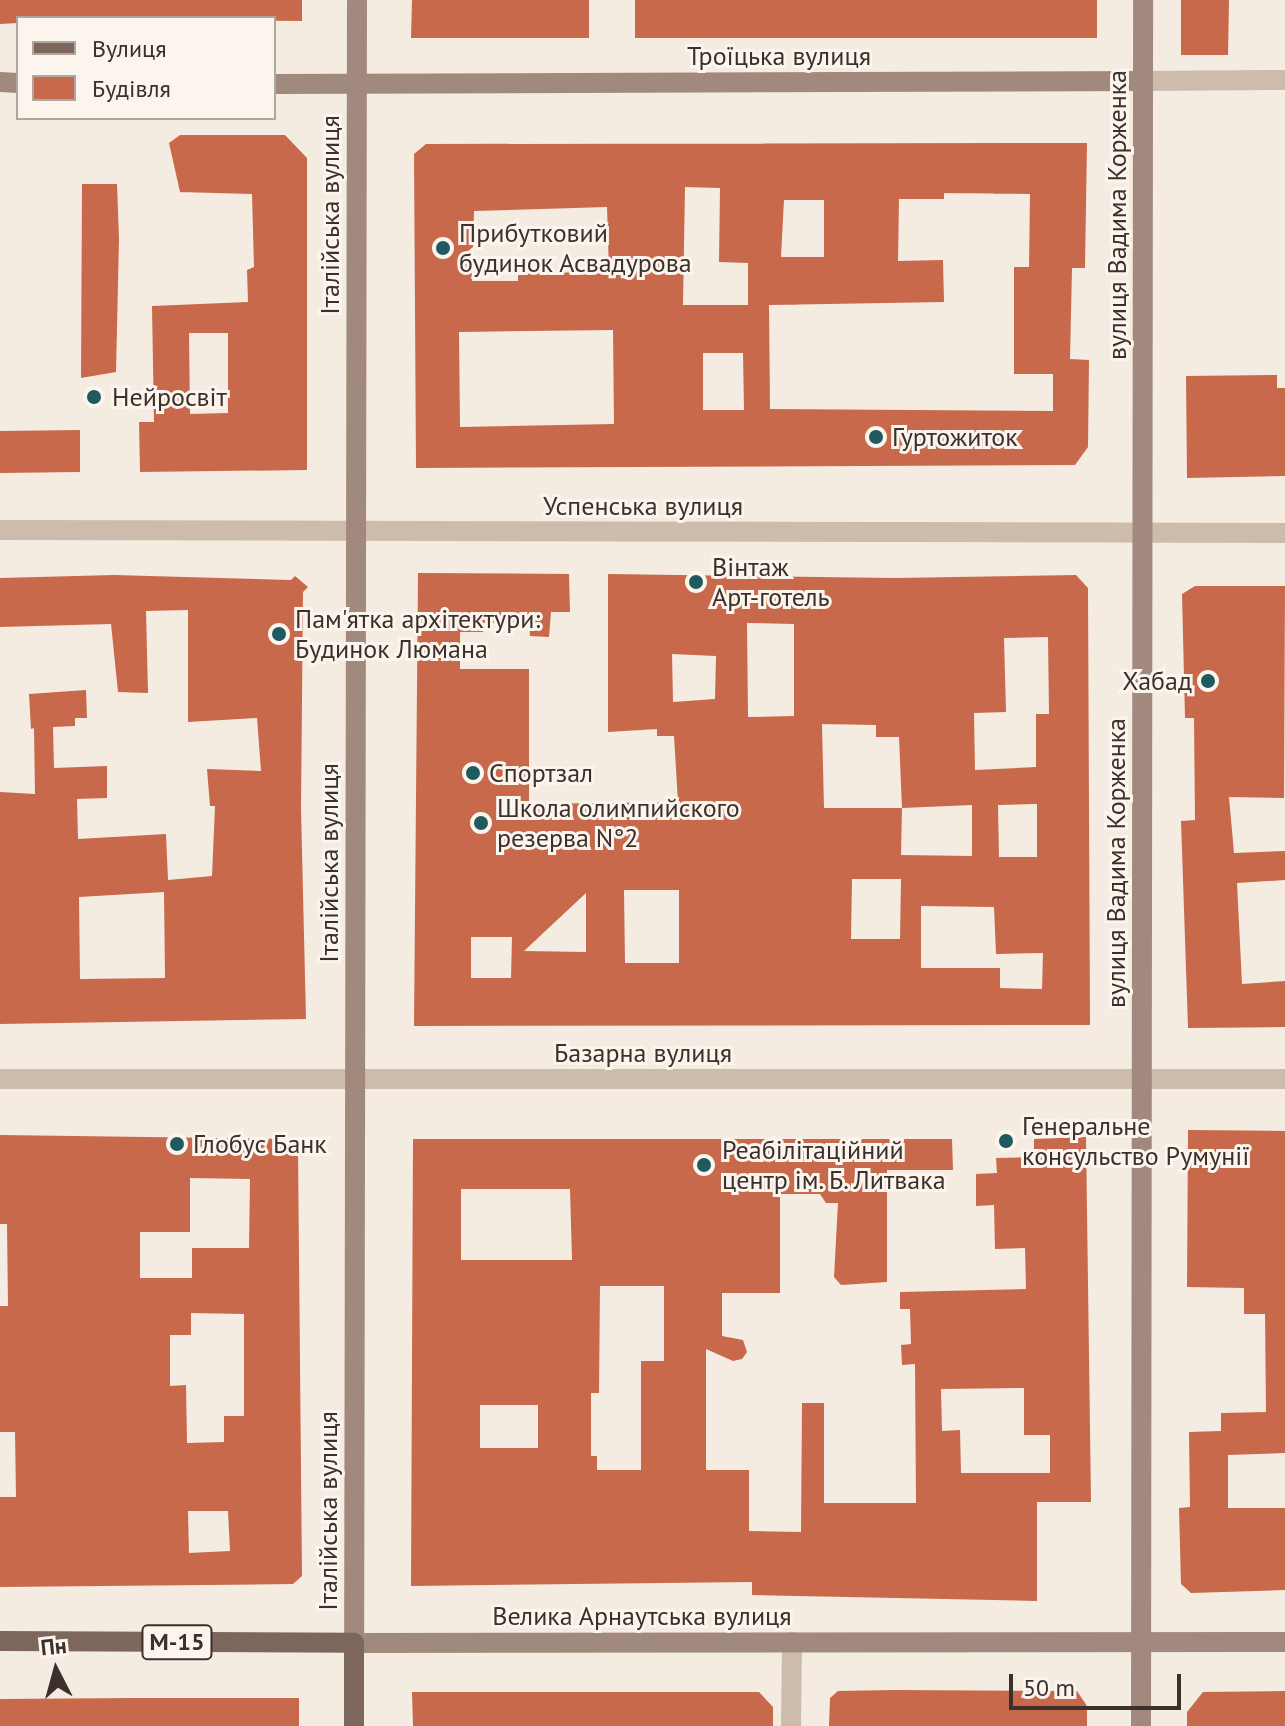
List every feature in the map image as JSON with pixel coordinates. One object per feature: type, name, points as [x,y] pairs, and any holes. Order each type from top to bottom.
[{"type":"main road","name":"Італійська вулиця","points":[[354,1726],[357,0]]},
{"type":"main road","name":"вулиця Вадима Корженка","points":[[1141,1726],[1143,0]]},
{"type":"main road","name":"Троїцька вулиця","points":[[276,84],[1143,81]]},
{"type":"main road","name":"Велика Арнаутська вулиця","points":[[0,1641],[1285,1642]]},
{"type":"street","name":"Троїцька вулиця","points":[[1143,81],[1285,80]]},
{"type":"street","name":"Успенська вулиця","points":[[0,530],[1285,533]]},
{"type":"street","name":"Базарна вулиця","points":[[0,1079],[1285,1079]]},
{"type":"street","points":[[791,1726],[792,1642]]},
{"type":"building","points":[[0,0],[302,0],[302,21],[276,21],[276,16],[16,16],[16,23],[0,24]]},
{"type":"building","points":[[412,0],[589,0],[589,38],[411,38]]},
{"type":"building","points":[[635,0],[1097,0],[1097,38],[635,38]]},
{"type":"building","points":[[1181,0],[1229,0],[1228,55],[1181,55]]},
{"type":"building","points":[[180,135],[285,135],[307,158],[307,470],[140,472],[139,422],[154,422],[152,306],[248,302],[247,270],[254,267],[252,194],[180,192],[169,143]],"holes":[[[189,333],[228,333],[228,413],[190,414]]]},
{"type":"building","points":[[1087,143],[1085,268],[1072,268],[1070,359],[1089,360],[1088,447],[1075,465],[416,468],[414,154],[426,144]],"holes":[[[685,187],[720,188],[719,262],[748,263],[748,305],[683,305]],[[944,193],[1030,194],[1029,267],[1014,267],[1014,374],[1053,374],[1053,411],[770,409],[769,305],[944,302],[943,260],[898,261],[899,199],[944,199]],[[784,200],[824,200],[824,257],[781,257]],[[607,207],[609,272],[518,273],[518,281],[472,281],[474,211]],[[613,330],[614,424],[460,427],[459,332]],[[703,353],[743,353],[744,410],[703,410]]]},
{"type":"building","points":[[82,184],[117,184],[119,239],[116,372],[81,378]]},
{"type":"building","points":[[1277,375],[1277,388],[1285,388],[1285,476],[1187,478],[1186,376]]},
{"type":"building","points":[[80,430],[80,472],[0,473],[0,431]]},
{"type":"building","points":[[418,573],[569,574],[570,612],[551,612],[549,637],[530,636],[529,623],[483,623],[483,632],[460,632],[460,669],[529,669],[529,804],[678,802],[674,736],[657,736],[657,729],[608,732],[608,574],[895,578],[1076,575],[1088,588],[1090,1025],[414,1026]],"holes":[[[747,623],[794,624],[794,716],[748,717]],[[1048,637],[1049,714],[1036,714],[1036,767],[975,770],[974,713],[1006,712],[1004,638]],[[672,654],[716,656],[715,699],[673,702]],[[822,724],[876,725],[876,737],[899,737],[902,808],[824,808]],[[1037,804],[1037,857],[999,857],[998,805]],[[972,805],[972,856],[901,855],[902,808]],[[852,879],[901,879],[900,939],[851,939]],[[624,890],[679,890],[679,963],[625,963]],[[586,893],[586,952],[524,951]],[[921,906],[994,907],[996,954],[1043,953],[1042,989],[1000,988],[1000,968],[921,968]],[[471,937],[512,937],[511,978],[471,978]]]},
{"type":"building","points":[[114,575],[291,580],[295,576],[308,587],[303,592],[301,809],[306,1019],[0,1024],[0,792],[35,794],[34,728],[31,729],[29,694],[86,690],[87,718],[75,718],[75,726],[53,727],[54,768],[107,766],[107,798],[77,799],[78,839],[166,834],[168,880],[212,876],[215,806],[210,806],[207,769],[261,771],[257,718],[188,722],[188,610],[146,611],[148,693],[118,692],[111,624],[0,627],[0,578]],"holes":[[[164,892],[165,978],[80,979],[79,897]]]},
{"type":"building","points":[[1195,586],[1285,586],[1284,798],[1229,797],[1234,853],[1285,851],[1285,880],[1237,883],[1242,984],[1285,981],[1285,1027],[1188,1028],[1181,821],[1195,820],[1194,718],[1185,718],[1182,594]]},
{"type":"building","points":[[1188,1130],[1285,1131],[1285,1453],[1228,1455],[1228,1508],[1285,1508],[1285,1590],[1191,1593],[1181,1584],[1179,1508],[1190,1507],[1189,1432],[1221,1431],[1221,1413],[1266,1412],[1265,1314],[1244,1314],[1244,1288],[1187,1287]]},
{"type":"building","points":[[0,1135],[287,1139],[298,1149],[302,1576],[293,1584],[0,1587],[0,1497],[16,1497],[15,1432],[0,1432],[0,1306],[8,1306],[7,1224],[0,1224]],"holes":[[[190,1178],[250,1179],[249,1248],[192,1248],[192,1278],[140,1278],[140,1232],[190,1232]],[[191,1313],[244,1314],[244,1416],[224,1416],[224,1442],[187,1443],[186,1385],[170,1386],[170,1335],[191,1335]],[[188,1511],[228,1511],[230,1551],[189,1553]]]},
{"type":"building","points":[[1086,1137],[1091,1502],[1037,1502],[1037,1601],[752,1595],[752,1582],[411,1586],[413,1139],[952,1139],[953,1170],[887,1170],[887,1282],[841,1285],[834,1277],[838,1203],[826,1203],[820,1194],[780,1194],[780,1293],[722,1293],[722,1336],[743,1340],[747,1352],[742,1359],[733,1361],[706,1349],[706,1470],[749,1470],[749,1531],[801,1532],[802,1403],[824,1403],[824,1503],[916,1503],[915,1364],[902,1365],[901,1345],[911,1344],[910,1309],[900,1309],[900,1292],[1026,1289],[1025,1248],[995,1249],[994,1205],[976,1206],[976,1174],[997,1173],[996,1158],[1034,1157],[1034,1139]],"holes":[[[461,1189],[570,1189],[572,1260],[461,1260]],[[600,1286],[664,1286],[664,1361],[641,1361],[641,1470],[597,1470],[597,1456],[591,1456],[591,1393],[599,1393]],[[1024,1388],[1024,1435],[1050,1435],[1050,1473],[961,1473],[960,1430],[942,1431],[941,1389]],[[480,1405],[538,1405],[538,1448],[480,1448]]]},
{"type":"building","points":[[838,1691],[1077,1691],[1087,1706],[1087,1726],[829,1726],[830,1698]]},
{"type":"building","points":[[1285,1691],[1285,1726],[1187,1726],[1187,1712],[1203,1692]]},
{"type":"building","points":[[412,1692],[759,1692],[773,1707],[773,1726],[413,1726]]},
{"type":"building","points":[[299,1698],[299,1726],[0,1726],[0,1699]]},
{"type":"place","name":"Прибутковий будинок Асвадурова","points":[[443,248]]},
{"type":"place","name":"Нейросвіт","points":[[94,397]]},
{"type":"place","name":"Гуртожиток","points":[[876,437]]},
{"type":"place","name":"Вінтаж Арт-готель","points":[[696,582]]},
{"type":"place","name":"Пам'ятка архітектури: Будинок Люмана","points":[[279,634]]},
{"type":"place","name":"Хабад","points":[[1208,681]]},
{"type":"place","name":"Спортзал","points":[[473,773]]},
{"type":"place","name":"Школа олимпийского резерва N°2","points":[[481,823]]},
{"type":"place","name":"Генеральне консульство Румунії","points":[[1006,1141]]},
{"type":"place","name":"Глобус Банк","points":[[177,1144]]},
{"type":"place","name":"Реабілітаційний центр ім. Б. Литвака","points":[[704,1165]]}]
